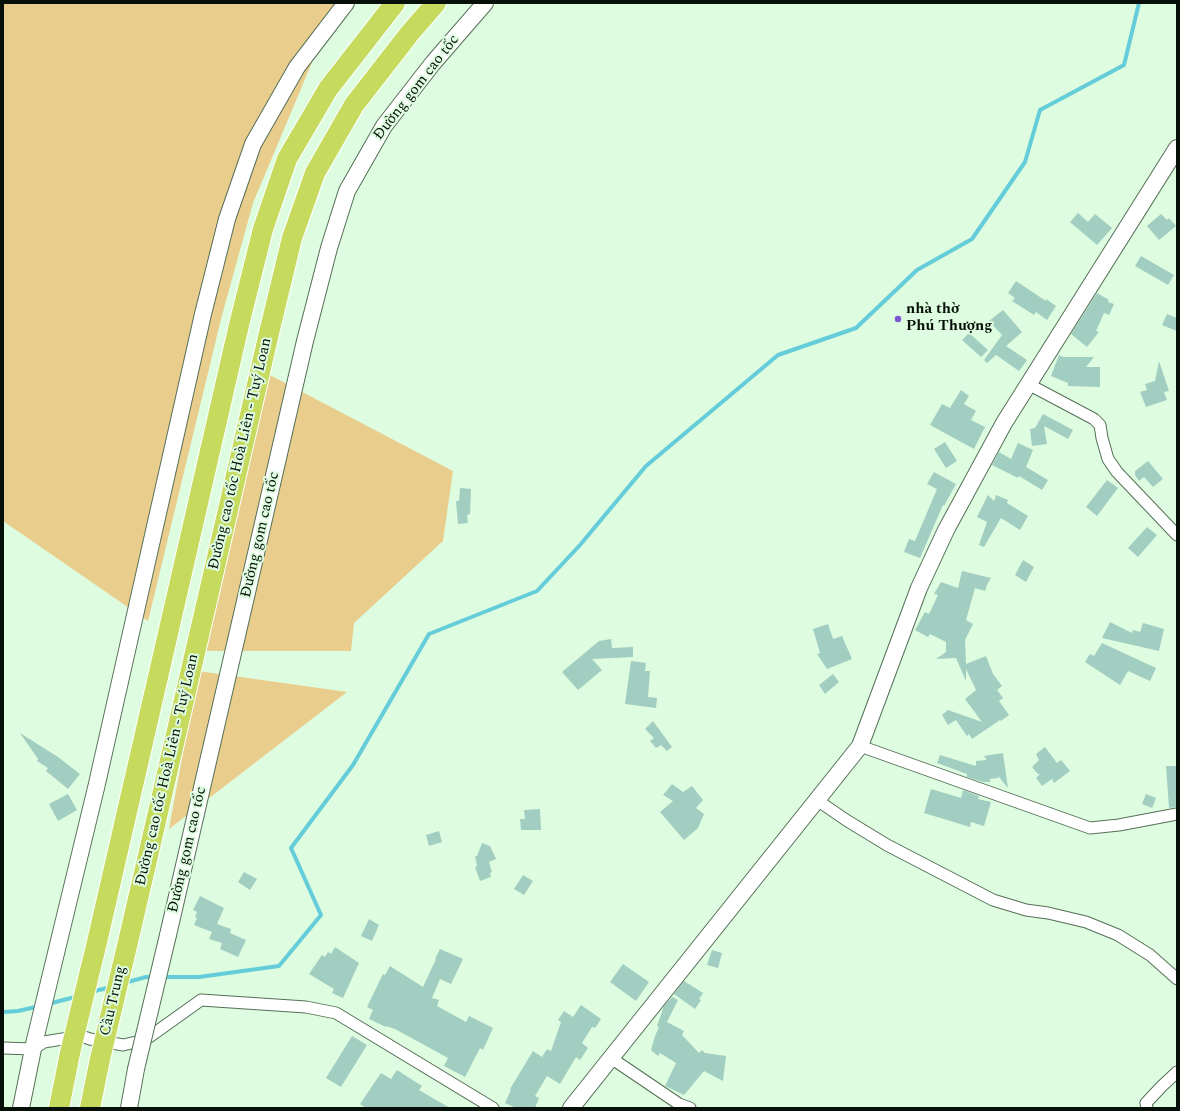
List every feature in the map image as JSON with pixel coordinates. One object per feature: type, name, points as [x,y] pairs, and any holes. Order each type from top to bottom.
[{"type":"highway","name":"Đường cao tốc Hoà Liên - Tuý Loan","points":[[97,942],[237,332],[263,229],[287,159],[328,89],[395,3]]},
{"type":"highway","name":"Đường cao tốc Hoà Liên - Tuý Loan","points":[[128,942],[263,356],[292,238],[315,173],[354,105],[410,33],[436,3]]},
{"type":"highway","name":"Cầu Trung","points":[[59,1108],[70,1053],[97,942]]},
{"type":"highway","name":"Cầu Trung","points":[[90,1108],[128,942]]},
{"type":"main road","points":[[21,1108],[227,219],[253,144],[297,67],[346,3]]},
{"type":"main road","name":"Đường gom cao tốc","points":[[129,1108],[136,1069],[305,341],[329,248],[347,190],[384,126],[433,63],[485,3]]},
{"type":"main road","points":[[571,1108],[860,746],[919,588],[943,536],[1004,422],[1177,148]]},
{"type":"street","points":[[1028,384],[1094,419],[1100,425],[1108,459],[1118,472],[1177,535]]},
{"type":"street","points":[[860,746],[1090,828],[1119,826],[1177,814]]},
{"type":"street","points":[[817,800],[887,845],[994,900],[1026,910],[1055,914],[1086,922],[1118,935],[1146,952],[1177,979]]},
{"type":"street","points":[[3,1048],[34,1047],[44,1042],[81,1036],[122,1045],[145,1040],[201,1000],[306,1007],[336,1013],[493,1108]]},
{"type":"street","points":[[611,1058],[678,1104],[690,1108]]},
{"type":"street","points":[[1147,1108],[1146,1103],[1177,1072]]},
{"type":"shaded area","points":[[3,3],[337,3],[253,203],[221,319],[148,621],[3,521]]},
{"type":"shaded area","points":[[266,373],[453,471],[443,541],[354,623],[351,651],[197,651]]},
{"type":"shaded area","points":[[198,671],[347,692],[169,829]]},
{"type":"building","points":[[1078,213],[1088,222],[1095,214],[1112,228],[1097,245],[1070,222]]},
{"type":"building","points":[[1161,214],[1167,220],[1169,218],[1176,226],[1159,240],[1147,226]]},
{"type":"building","points":[[1141,256],[1174,275],[1168,285],[1135,266]]},
{"type":"building","points":[[1016,281],[1056,306],[1047,320],[1036,312],[1034,315],[1012,301],[1015,298],[1008,293]]},
{"type":"building","points":[[1097,293],[1109,300],[1108,302],[1114,304],[1109,315],[1104,313],[1096,331],[1099,332],[1087,347],[1071,334]]},
{"type":"building","points":[[1003,310],[1022,332],[1006,346],[1027,360],[1019,371],[996,355],[987,363],[984,360],[1002,335],[989,321]]},
{"type":"building","points":[[1167,314],[1177,318],[1177,331],[1162,325]]},
{"type":"building","points":[[969,333],[988,350],[981,357],[962,340]]},
{"type":"building","points":[[1059,355],[1063,357],[1094,357],[1086,367],[1100,367],[1100,387],[1068,386],[1068,383],[1051,376]]},
{"type":"building","points":[[1159,361],[1169,391],[1164,392],[1167,400],[1146,407],[1140,392],[1147,390],[1145,384],[1155,381]]},
{"type":"building","points":[[961,390],[969,396],[964,404],[976,411],[971,420],[985,427],[974,449],[930,425],[942,404],[950,408]]},
{"type":"building","points":[[1043,414],[1073,430],[1068,439],[1044,426],[1047,444],[1032,446],[1030,429],[1035,428]]},
{"type":"building","points":[[945,442],[957,461],[946,468],[934,449]]},
{"type":"building","points":[[1018,443],[1033,450],[1026,467],[1048,480],[1042,490],[1019,476],[1018,478],[992,465],[999,452],[1011,459]]},
{"type":"building","points":[[1148,461],[1163,479],[1153,487],[1144,477],[1139,481],[1135,475],[1135,471]]},
{"type":"building","points":[[934,472],[956,484],[944,506],[943,505],[920,558],[904,552],[909,539],[915,541],[937,489],[927,484]]},
{"type":"building","points":[[1107,480],[1118,488],[1097,516],[1086,507]]},
{"type":"building","points":[[460,488],[471,489],[470,514],[467,515],[468,523],[458,524],[456,501],[459,501]]},
{"type":"building","points":[[988,495],[994,501],[996,495],[1008,500],[1007,503],[1028,516],[1020,530],[1001,518],[984,547],[979,545],[987,522],[977,517]]},
{"type":"building","points":[[1147,527],[1157,535],[1138,557],[1128,548]]},
{"type":"building","points":[[1023,560],[1034,567],[1026,582],[1015,575]]},
{"type":"building","points":[[962,571],[991,578],[985,591],[975,588],[966,620],[973,624],[965,640],[966,664],[986,656],[993,674],[1002,686],[997,690],[1003,698],[999,701],[1009,715],[972,739],[969,734],[967,736],[956,720],[948,725],[942,715],[948,710],[982,722],[965,699],[976,690],[966,669],[966,681],[956,658],[936,659],[946,652],[946,642],[930,634],[928,637],[915,630],[925,612],[929,614],[938,595],[934,594],[941,582],[958,588]]},
{"type":"building","points":[[1110,622],[1132,633],[1133,630],[1140,632],[1143,623],[1164,629],[1159,651],[1102,638]]},
{"type":"building","points":[[828,624],[833,639],[842,636],[852,659],[827,669],[817,654],[820,653],[813,629]]},
{"type":"building","points":[[611,639],[612,648],[633,647],[633,657],[592,659],[602,670],[578,690],[562,672],[599,641]]},
{"type":"building","points":[[1102,643],[1156,668],[1150,681],[1128,671],[1120,685],[1085,662],[1090,654],[1094,656]]},
{"type":"building","points":[[631,661],[646,663],[645,671],[650,671],[648,697],[657,698],[656,708],[625,704]]},
{"type":"building","points":[[833,674],[839,682],[825,694],[819,685]]},
{"type":"building","points":[[653,721],[672,747],[667,751],[661,745],[656,748],[650,741],[654,738],[645,729]]},
{"type":"building","points":[[20,733],[58,757],[80,774],[68,789],[46,771],[48,768],[37,761],[38,759]]},
{"type":"building","points":[[1045,747],[1057,763],[1061,760],[1070,771],[1054,783],[1052,779],[1042,786],[1036,778],[1040,774],[1038,774],[1032,767],[1039,760],[1036,754]]},
{"type":"building","points":[[1003,753],[1008,788],[998,776],[998,778],[990,779],[990,782],[983,782],[967,777],[967,774],[937,763],[940,755],[976,766],[976,761],[987,760],[984,756]]},
{"type":"building","points":[[1166,766],[1177,766],[1177,807],[1169,808]]},
{"type":"building","points":[[672,784],[683,792],[692,786],[703,800],[696,808],[704,814],[698,828],[684,840],[660,812],[673,801],[663,795]]},
{"type":"building","points":[[931,789],[961,798],[963,790],[979,796],[978,799],[991,802],[984,826],[971,822],[970,827],[924,813]]},
{"type":"building","points":[[68,794],[77,810],[58,821],[49,804]]},
{"type":"building","points":[[1146,794],[1156,798],[1152,808],[1142,804]]},
{"type":"building","points":[[540,809],[541,830],[521,830],[520,819],[525,819],[524,810]]},
{"type":"building","points":[[439,831],[442,842],[429,846],[426,835]]},
{"type":"building","points":[[482,843],[490,846],[496,859],[489,862],[492,872],[490,873],[491,877],[480,881],[475,867],[477,866],[475,856],[477,856]]},
{"type":"building","points":[[244,872],[257,879],[250,890],[238,882]]},
{"type":"building","points":[[523,875],[533,881],[524,895],[514,889]]},
{"type":"building","points":[[200,896],[224,908],[217,924],[231,929],[230,933],[246,940],[238,957],[220,949],[222,943],[209,939],[212,932],[194,925],[197,918],[195,917],[197,912],[193,910]]},
{"type":"building","points":[[369,919],[379,925],[372,941],[361,936]]},
{"type":"building","points":[[335,947],[359,963],[343,998],[332,993],[334,989],[309,974],[322,955],[325,957],[328,952],[331,954]]},
{"type":"building","points":[[440,949],[463,959],[451,984],[440,979],[432,998],[439,1000],[437,1006],[466,1022],[469,1016],[493,1028],[483,1050],[480,1048],[465,1077],[444,1066],[448,1058],[395,1029],[386,1027],[369,1019],[373,1010],[367,1007],[383,974],[385,975],[390,966],[423,987]]},
{"type":"building","points":[[712,950],[722,953],[718,968],[707,965]]},
{"type":"building","points":[[623,964],[649,982],[636,1001],[610,982]]},
{"type":"building","points":[[684,981],[703,993],[699,999],[701,1000],[695,1009],[674,994]]},
{"type":"building","points":[[672,997],[678,1000],[667,1022],[684,1031],[682,1035],[699,1053],[702,1050],[705,1053],[726,1056],[723,1081],[704,1071],[684,1095],[665,1086],[676,1063],[660,1053],[658,1056],[651,1050],[664,1006]]},
{"type":"building","points":[[581,1005],[601,1019],[595,1028],[592,1027],[582,1043],[588,1048],[580,1060],[576,1057],[560,1084],[547,1076],[535,1096],[539,1098],[535,1108],[516,1108],[505,1103],[511,1090],[510,1089],[533,1051],[542,1057],[547,1049],[551,1051],[561,1022],[558,1020],[564,1011],[573,1017]]},
{"type":"building","points":[[352,1036],[367,1045],[341,1087],[326,1078]]},
{"type":"building","points":[[397,1070],[422,1086],[419,1090],[450,1108],[366,1108],[360,1104],[381,1073],[391,1079]]},
{"type":"waterway","points":[[161,977],[199,977],[279,966],[321,915],[291,848],[353,765],[429,634],[537,591],[580,545],[646,466],[778,355],[856,328],[917,270],[972,239],[1025,162],[1040,110],[1124,65],[1139,3]]},
{"type":"waterway","points":[[124,983],[146,977],[154,977]]},
{"type":"waterway","points":[[91,992],[111,987]]},
{"type":"waterway","points":[[48,1004],[79,996]]},
{"type":"waterway","points":[[3,1012],[18,1011],[40,1006]]},
{"type":"place","name":"nhà thờ Phú Thượng","points":[[898,319]]}]
